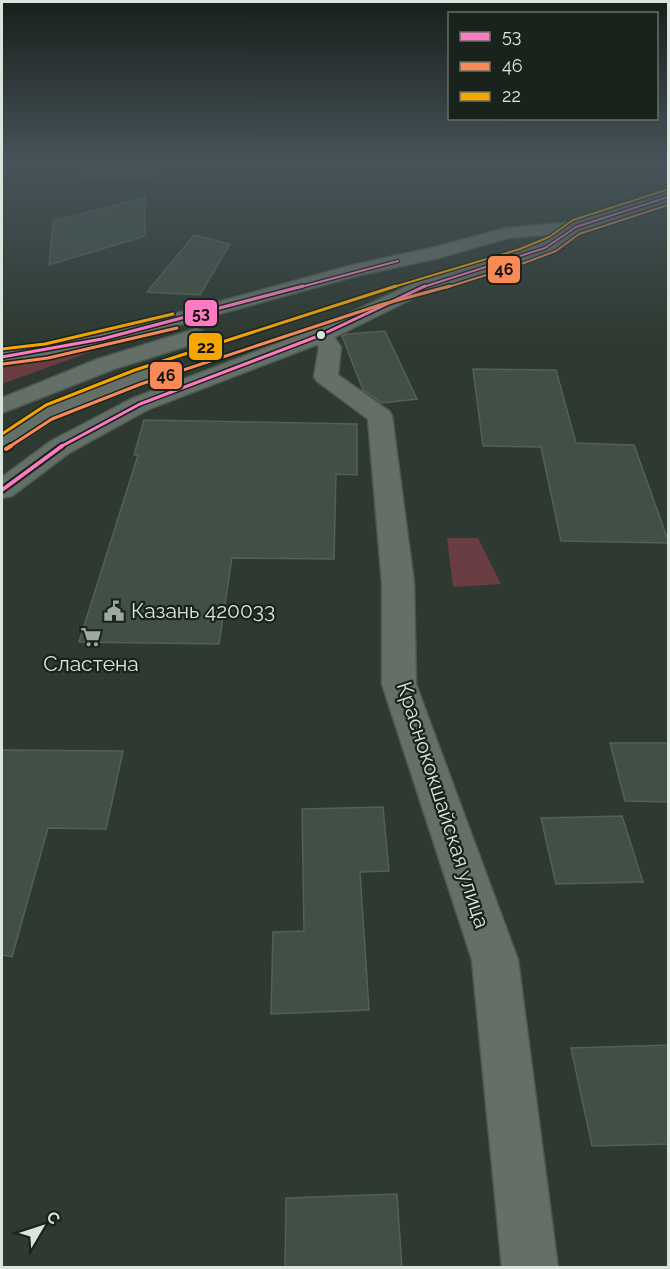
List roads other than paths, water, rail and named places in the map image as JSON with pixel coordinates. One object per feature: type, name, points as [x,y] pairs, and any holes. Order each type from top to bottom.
[{"type":"main road","points":[[2,357],[46,351],[168,322],[356,270],[438,252],[507,233],[555,229],[582,223]]},
{"type":"main road","points":[[2,443],[50,412],[177,363],[378,298],[419,288],[545,248],[570,230],[587,223]]},
{"type":"main road","points":[[2,406],[106,364],[375,279],[438,252]]},
{"type":"main road","points":[[2,490],[60,447],[140,404],[321,335],[419,288]]},
{"type":"street","name":"Краснококшайская улица","points":[[321,335],[330,347],[326,377],[380,416],[398,583],[399,684],[495,960],[530,1268]]},
{"type":"place","name":"Казань 420033","points":[[114,611]]},
{"type":"place","name":"Сластена","points":[[91,637]]}]
